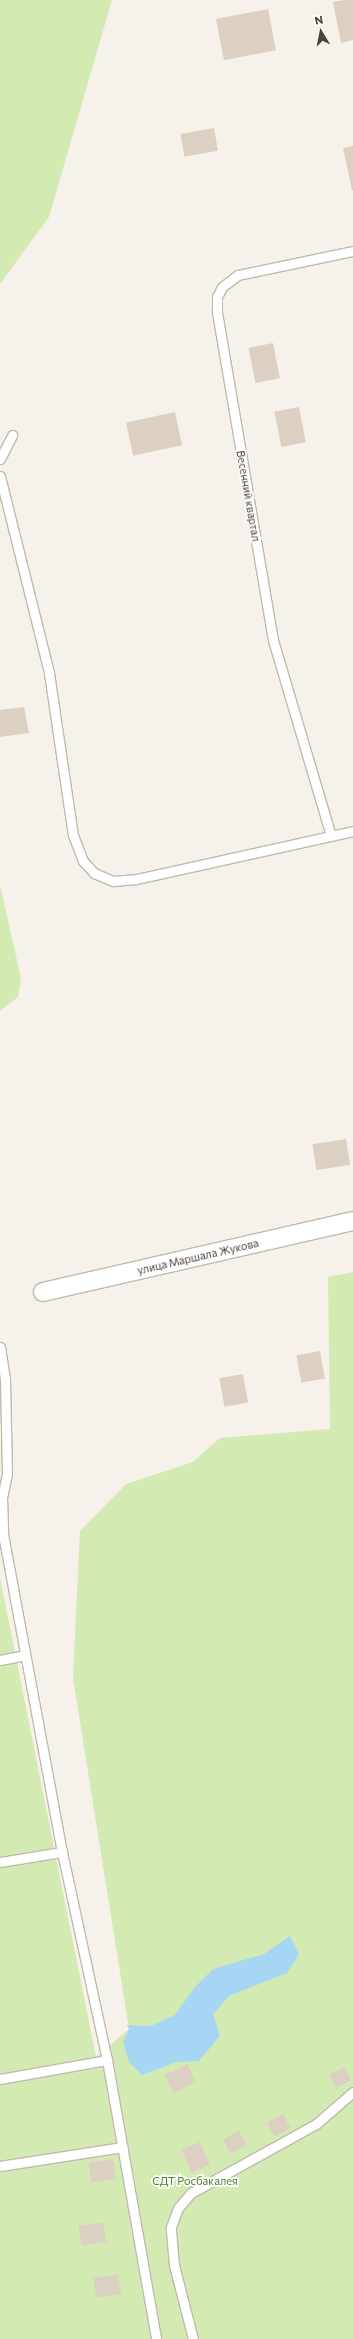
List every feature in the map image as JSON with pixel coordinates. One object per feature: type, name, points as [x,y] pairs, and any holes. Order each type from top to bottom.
[{"type":"street","name":"улица Маршала Жукова","points":[[42,1292],[353,1221]]},
{"type":"lane","name":"Весенний квартал","points":[[331,836],[273,640],[217,311],[217,298],[222,287],[238,274],[353,251]]},
{"type":"lane","points":[[0,459],[12,435]]},
{"type":"lane","points":[[0,476],[49,673],[73,835],[83,861],[94,873],[113,881],[137,879],[353,831]]},
{"type":"lane","points":[[0,1347],[5,1379],[2,1534],[62,1852],[107,2060],[156,2339]]},
{"type":"lane","points":[[0,1660],[25,1655]]},
{"type":"lane","points":[[0,1862],[62,1852]]},
{"type":"lane","points":[[0,2079],[107,2060]]},
{"type":"lane","points":[[194,2339],[174,2265],[171,2227],[178,2208],[191,2193],[316,2124],[353,2092]]},
{"type":"lane","points":[[0,2166],[123,2147]]},
{"type":"green space","points":[[0,0],[112,0],[49,217],[0,284]]},
{"type":"green space","points":[[0,885],[21,978],[18,997],[0,1011]]},
{"type":"green space","name":"СДТ Росбакалея","points":[[353,1272],[353,2339],[0,2339],[0,1578],[96,2057],[129,2029],[73,1678],[80,1531],[126,1484],[193,1462],[220,1438],[330,1429],[328,1277]]},
{"type":"water","points":[[290,1936],[299,1954],[287,1973],[229,1996],[213,2014],[220,2036],[199,2061],[176,2062],[142,2075],[129,2062],[123,2042],[129,2029],[127,2025],[151,2026],[175,2015],[194,1988],[213,1969],[264,1954]]},
{"type":"building","points":[[353,0],[353,40],[341,43],[333,2]]},
{"type":"building","points":[[268,9],[276,50],[224,60],[216,19]]},
{"type":"building","points":[[214,128],[218,151],[185,157],[181,134]]},
{"type":"building","points":[[353,146],[353,190],[352,190],[343,148]]},
{"type":"building","points":[[273,343],[280,378],[255,383],[248,348]]},
{"type":"building","points":[[299,407],[306,442],[281,447],[274,412]]},
{"type":"building","points":[[175,412],[182,445],[133,456],[126,422]]},
{"type":"building","points":[[24,707],[29,733],[0,737],[0,710]]},
{"type":"building","points":[[346,1139],[350,1165],[316,1170],[312,1144]]},
{"type":"building","points":[[320,1351],[325,1379],[301,1383],[296,1355]]},
{"type":"building","points":[[243,1374],[248,1403],[224,1407],[219,1378]]},
{"type":"building","points":[[187,2064],[196,2082],[174,2093],[165,2075]]},
{"type":"building","points":[[344,2067],[351,2080],[336,2088],[329,2075]]},
{"type":"building","points":[[283,2114],[290,2128],[274,2136],[267,2122]]},
{"type":"building","points":[[239,2131],[246,2145],[230,2153],[223,2139]]},
{"type":"building","points":[[200,2142],[210,2165],[191,2173],[182,2150]]},
{"type":"building","points":[[113,2159],[116,2179],[91,2183],[88,2163]]},
{"type":"building","points":[[103,2222],[106,2242],[81,2246],[78,2226]]},
{"type":"building","points":[[118,2274],[121,2294],[96,2298],[93,2278]]}]
